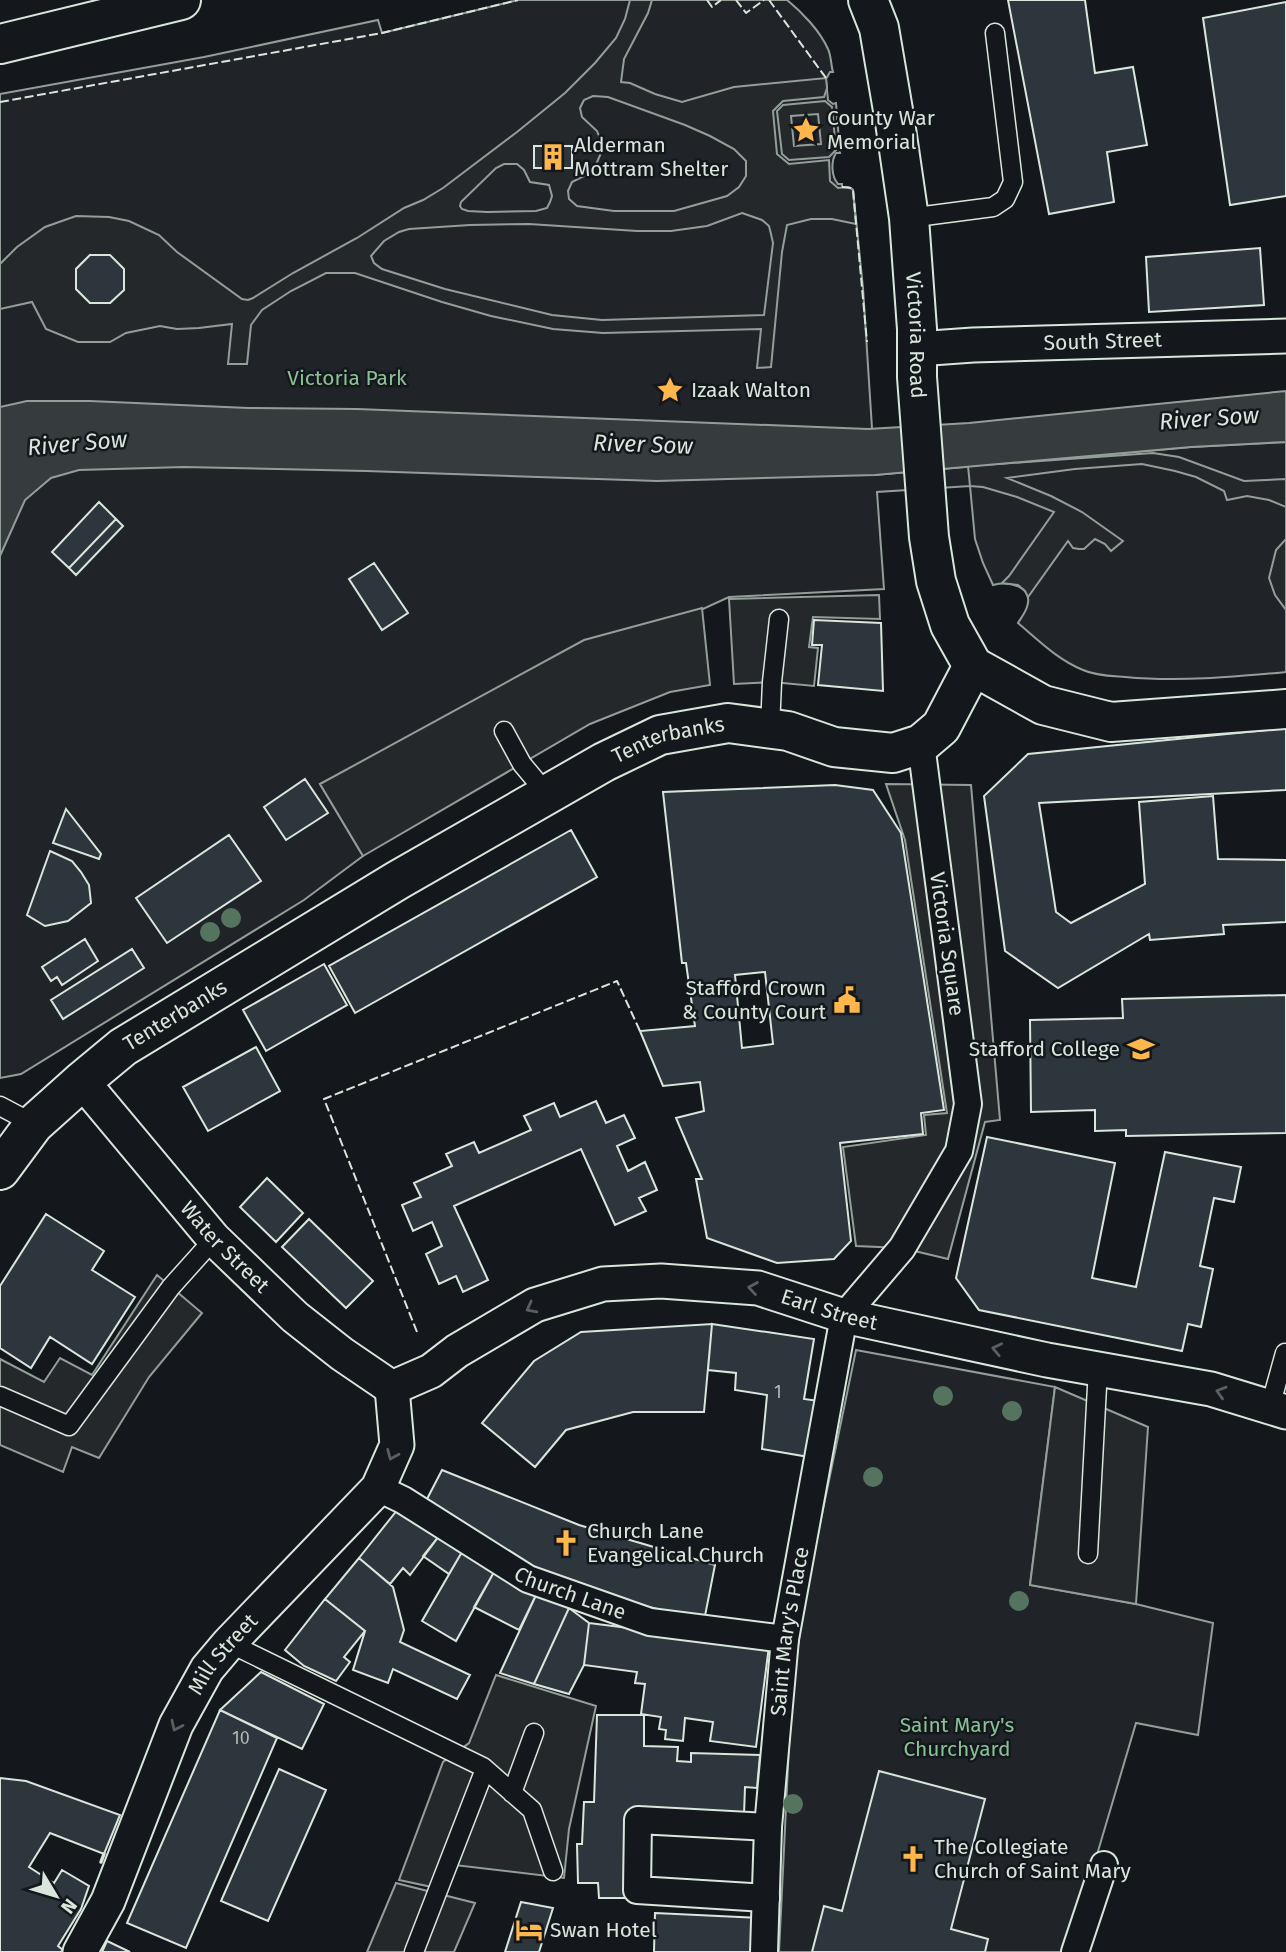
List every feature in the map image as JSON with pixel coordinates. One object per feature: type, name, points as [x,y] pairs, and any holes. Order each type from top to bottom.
[{"type":"main road","points":[[0,44],[181,0]]},
{"type":"main road","name":"Victoria Road","points":[[868,0],[878,28],[909,218],[917,363],[936,580],[950,625],[973,666]]},
{"type":"main road","points":[[921,744],[940,727],[973,666],[1043,705],[1111,722],[1286,709]]},
{"type":"main road","name":"Tenterbanks","points":[[0,1170],[34,1124],[123,1047],[398,880],[604,762],[660,735],[728,723],[788,731],[834,747],[893,754],[921,744]]},
{"type":"street","name":"South Street","points":[[917,363],[973,345],[1286,336]]},
{"type":"street","name":"Victoria Square","points":[[844,1316],[902,1248],[915,1227],[959,1151],[968,1104],[921,744]]},
{"type":"street","name":"Water Street","points":[[82,1081],[214,1238],[295,1317],[392,1388]]},
{"type":"street","name":"Earl Street","points":[[392,1388],[431,1371],[457,1351],[535,1304],[603,1284],[661,1280],[758,1288],[844,1316],[1047,1360],[1211,1389],[1278,1410]]},
{"type":"street","name":"Saint Mary's Place","points":[[764,1952],[768,1827],[786,1639],[844,1316]]},
{"type":"street","name":"Mill Street","points":[[80,1952],[108,1901],[176,1725],[207,1669],[378,1488],[397,1445],[392,1388]]},
{"type":"street","name":"Church Lane","points":[[378,1488],[402,1500],[528,1579],[650,1622],[786,1639]]},
{"type":"street","points":[[766,1898],[637,1890],[638,1820],[768,1827]]},
{"type":"street","points":[[1075,1952],[1104,1865]]},
{"type":"lane","points":[[909,218],[993,207],[1005,199],[1013,182],[995,33]]},
{"type":"lane","points":[[770,728],[779,619]]},
{"type":"lane","points":[[504,732],[522,764],[547,794]]},
{"type":"lane","points":[[0,1106],[34,1124]]},
{"type":"lane","points":[[0,1396],[69,1426],[171,1286],[214,1238]]},
{"type":"lane","points":[[1278,1410],[1284,1353]]},
{"type":"lane","points":[[1088,1553],[1098,1368]]},
{"type":"lane","points":[[229,1643],[485,1769],[533,1810],[553,1871]]},
{"type":"lane","points":[[512,1793],[534,1734]]},
{"type":"lane","points":[[414,1952],[485,1769]]},
{"type":"green space","name":"Victoria Park","points":[[518,0],[787,0],[793,5],[820,35],[830,54],[833,72],[830,72],[826,79],[828,100],[836,103],[840,153],[834,156],[832,168],[838,184],[853,190],[863,288],[875,475],[1191,447],[1286,442],[1286,672],[1165,679],[1104,675],[1083,670],[1057,655],[1018,623],[1028,600],[1024,590],[1013,585],[993,585],[975,539],[970,486],[877,492],[884,589],[729,597],[320,784],[363,856],[304,900],[21,1074],[0,1078],[0,94],[204,57],[378,20],[382,33]]},
{"type":"green space","name":"Saint Mary's Churchyard","points":[[856,1350],[1055,1387],[1030,1585],[1136,1604],[1213,1623],[1198,1735],[1136,1723],[1066,1952],[779,1952],[791,1704],[803,1606]]},
{"type":"shaded area","points":[[630,0],[652,0],[624,59],[621,82],[682,102],[734,87],[826,78],[824,97],[783,101],[773,111],[777,154],[789,164],[829,160],[830,181],[838,188],[848,187],[853,190],[856,224],[832,219],[811,219],[787,225],[771,367],[757,368],[761,329],[603,333],[553,329],[491,316],[355,273],[326,273],[262,310],[251,325],[247,364],[228,364],[232,324],[177,329],[160,326],[126,333],[110,342],[78,342],[46,329],[32,302],[0,309],[0,264],[17,247],[45,227],[76,216],[109,217],[129,221],[159,235],[177,252],[242,299],[253,298],[404,208],[443,188],[565,93],[616,38]],"holes":[[[593,96],[608,97],[710,136],[734,149],[746,161],[746,176],[739,187],[727,196],[674,211],[614,211],[577,206],[569,199],[568,191],[572,182],[590,173],[601,153],[597,131],[582,117],[580,108],[584,100]],[[534,146],[572,146],[572,168],[535,168]],[[504,164],[517,164],[524,170],[530,182],[549,185],[552,196],[547,208],[536,211],[487,212],[462,209],[461,202],[496,168]],[[742,213],[762,220],[769,226],[773,243],[764,315],[602,320],[552,315],[445,289],[382,269],[374,263],[371,256],[384,241],[409,229],[529,224],[671,231],[707,226]],[[90,255],[124,289],[110,303],[90,303],[76,289],[76,269]]]},
{"type":"shaded area","points":[[825,101],[832,107],[836,150],[829,157],[789,160],[782,154],[777,111],[783,105]],"holes":[[[818,114],[821,144],[794,146],[791,116]]]},
{"type":"shaded area","points":[[1153,453],[1179,457],[1244,481],[1286,479],[1286,507],[1269,500],[1247,496],[1227,500],[1224,491],[1196,477],[1142,464],[1007,478],[1082,512],[1123,541],[1111,551],[1095,539],[1084,549],[1073,548],[1068,541],[1028,597],[1018,585],[1002,583],[1054,512],[1017,497],[970,486],[968,466]]},
{"type":"shaded area","points":[[1286,539],[1286,610],[1275,595],[1269,578],[1276,550]]},
{"type":"shaded area","points":[[879,595],[880,619],[813,617],[809,647],[818,648],[814,686],[772,682],[734,684],[729,599]]},
{"type":"shaded area","points":[[702,608],[710,685],[670,692],[590,724],[363,856],[320,784],[584,640]]},
{"type":"shaded area","points":[[886,784],[971,785],[1000,1120],[985,1122],[948,1259],[902,1248],[856,1246],[843,1147],[926,1135],[924,1115],[947,1113],[905,840]]},
{"type":"shaded area","points":[[157,1275],[202,1313],[149,1377],[99,1458],[72,1447],[63,1472],[0,1445],[0,1359],[44,1382],[60,1358],[92,1375]]},
{"type":"shaded area","points":[[1055,1387],[1148,1427],[1136,1604],[1030,1585]]},
{"type":"shaded area","points":[[496,1675],[596,1706],[569,1829],[564,1878],[455,1865],[446,1890],[399,1880],[443,1762],[469,1743]]},
{"type":"shaded area","points":[[396,1883],[475,1903],[454,1952],[367,1952]]},
{"type":"water","name":"River Sow","points":[[1286,391],[1286,442],[1191,447],[875,475],[657,481],[184,467],[79,470],[51,478],[25,500],[0,556],[0,407],[27,401],[357,409],[868,429],[969,423]]},
{"type":"building","points":[[1008,0],[1085,0],[1095,73],[1133,67],[1147,145],[1107,152],[1114,202],[1049,214]]},
{"type":"building","points":[[1286,2],[1286,196],[1230,205],[1203,18]]},
{"type":"building","name":"Alderman Mottram Shelter","points":[[534,146],[572,146],[572,168],[534,168]]},
{"type":"building","points":[[1260,248],[1264,305],[1149,312],[1146,257]]},
{"type":"building","points":[[90,255],[110,255],[124,269],[124,290],[110,303],[90,303],[76,289],[76,269]]},
{"type":"building","points":[[99,502],[116,519],[69,568],[52,552]]},
{"type":"building","points":[[116,519],[123,526],[76,575],[69,568]]},
{"type":"building","points":[[374,563],[408,613],[382,630],[349,579]]},
{"type":"building","points":[[814,620],[881,623],[883,691],[818,685],[822,645],[812,645]]},
{"type":"building","points":[[1286,728],[1286,790],[1039,803],[1056,912],[1071,923],[1145,884],[1139,802],[1213,796],[1218,859],[1286,860],[1286,922],[1223,925],[1224,934],[1150,940],[1149,934],[1058,988],[1005,951],[984,796],[1028,754]]},
{"type":"building","points":[[305,779],[328,813],[286,840],[264,807]]},
{"type":"building","name":"Stafford Crown & County Court","points":[[835,785],[873,790],[901,833],[944,1110],[921,1113],[923,1134],[840,1143],[851,1241],[834,1259],[777,1263],[707,1238],[696,1179],[702,1179],[676,1118],[704,1111],[700,1082],[663,1086],[640,1031],[695,1026],[686,963],[682,963],[663,792]],"holes":[[[765,972],[773,1044],[742,1048],[735,975]]]},
{"type":"building","points":[[66,809],[101,854],[99,859],[53,843]]},
{"type":"building","points":[[571,830],[597,877],[355,1013],[329,966]]},
{"type":"building","points":[[229,835],[261,881],[167,943],[136,898]]},
{"type":"building","points":[[50,851],[72,861],[81,872],[89,885],[91,903],[68,921],[45,926],[27,915]]},
{"type":"building","points":[[85,939],[98,961],[62,985],[57,977],[51,981],[42,967]]},
{"type":"building","points":[[132,949],[144,968],[63,1019],[51,1000]]},
{"type":"building","points":[[324,964],[347,1005],[266,1051],[243,1010]]},
{"type":"building","points":[[1286,995],[1286,1133],[1126,1136],[1126,1130],[1095,1131],[1095,1110],[1031,1112],[1030,1020],[1123,1018],[1122,999]]},
{"type":"building","points":[[256,1047],[280,1091],[208,1131],[183,1087]]},
{"type":"building","points":[[596,1101],[606,1123],[624,1115],[635,1138],[617,1146],[628,1171],[645,1162],[657,1190],[639,1198],[646,1211],[615,1225],[581,1149],[454,1206],[488,1280],[463,1292],[456,1276],[439,1284],[426,1254],[442,1246],[432,1222],[413,1231],[402,1205],[421,1197],[414,1183],[452,1166],[446,1154],[474,1142],[479,1153],[531,1130],[524,1116],[554,1103],[560,1117]]},
{"type":"building","points":[[987,1137],[1115,1163],[1092,1278],[1136,1287],[1165,1152],[1241,1167],[1234,1202],[1214,1198],[1200,1266],[1213,1269],[1201,1327],[1188,1324],[1182,1351],[979,1310],[956,1278]]},
{"type":"building","points":[[267,1178],[303,1213],[276,1242],[240,1207]]},
{"type":"building","points":[[46,1214],[104,1251],[92,1270],[135,1297],[92,1364],[50,1337],[31,1368],[0,1348],[0,1286]]},
{"type":"building","points":[[309,1219],[373,1281],[346,1308],[282,1247]]},
{"type":"building","points":[[712,1324],[704,1412],[633,1412],[566,1430],[535,1467],[482,1423],[534,1361],[581,1332]]},
{"type":"building","points":[[712,1324],[814,1339],[804,1399],[819,1401],[809,1457],[762,1449],[767,1395],[735,1390],[736,1373],[708,1370]]},
{"type":"building","name":"Church Lane Evangelical Church","points":[[442,1470],[579,1525],[715,1565],[704,1621],[606,1596],[520,1561],[427,1499]]},
{"type":"building","points":[[398,1509],[439,1536],[410,1575],[403,1568],[390,1584],[359,1558]]},
{"type":"building","points":[[439,1536],[462,1552],[449,1574],[423,1556]]},
{"type":"building","points":[[462,1552],[494,1572],[456,1641],[422,1621]]},
{"type":"building","points":[[359,1558],[393,1587],[404,1630],[400,1642],[470,1675],[457,1699],[393,1669],[388,1683],[353,1670],[365,1631],[325,1599]]},
{"type":"building","points":[[494,1572],[537,1593],[519,1630],[474,1607]]},
{"type":"building","points":[[537,1593],[569,1608],[534,1684],[500,1673]]},
{"type":"building","points":[[325,1599],[365,1631],[344,1657],[350,1662],[336,1681],[304,1666],[285,1650]]},
{"type":"building","points":[[569,1608],[589,1623],[584,1665],[569,1694],[534,1684]]},
{"type":"building","points":[[589,1623],[769,1646],[756,1747],[710,1741],[713,1722],[685,1718],[683,1741],[665,1739],[666,1730],[659,1729],[661,1717],[641,1714],[645,1684],[635,1683],[637,1672],[584,1665]]},
{"type":"building","points":[[261,1672],[324,1704],[302,1749],[220,1710]]},
{"type":"building","points":[[220,1710],[277,1738],[186,1948],[127,1923]]},
{"type":"building","points":[[597,1715],[644,1715],[644,1746],[678,1747],[677,1761],[691,1762],[691,1753],[760,1755],[757,1788],[745,1787],[744,1815],[635,1811],[635,1898],[599,1898],[598,1883],[578,1883],[577,1844],[582,1844],[584,1802],[594,1802]]},
{"type":"building","points":[[279,1769],[326,1790],[268,1921],[221,1901]]},
{"type":"building","name":"The Collegiate Church of Saint Mary","points":[[879,1771],[985,1799],[951,1929],[988,1939],[985,1952],[812,1952],[824,1906],[842,1911]]},
{"type":"building","points":[[0,1778],[26,1781],[120,1815],[104,1854],[50,1833],[29,1867],[54,1883],[62,1870],[89,1886],[81,1909],[58,1946],[63,1950],[61,1952],[0,1952]]},
{"type":"building","name":"Swan Hotel","points":[[521,1902],[553,1908],[539,1952],[505,1952]]},
{"type":"building","points":[[655,1913],[760,1918],[759,1952],[654,1952]]},
{"type":"building","points":[[107,1941],[130,1952],[102,1952]]},
{"type":"fence","points":[[0,102],[382,33],[518,0]]},
{"type":"fence","points":[[707,0],[712,7],[721,0]]},
{"type":"fence","points":[[736,0],[746,13],[764,0]]},
{"type":"fence","points":[[769,0],[826,78]]},
{"type":"fence","points":[[842,187],[853,190],[867,342]]},
{"type":"fence","points":[[417,1332],[324,1099],[617,981],[640,1031]]},
{"type":"wall","points":[[101,1862],[104,1854]]},
{"type":"place","name":"County War Memorial","points":[[806,130]]},
{"type":"place","name":"Alderman Mottram Shelter","points":[[553,157]]},
{"type":"place","name":"Izaak Walton","points":[[670,390]]},
{"type":"place","name":"Stafford Crown & County Court","points":[[847,1000]]},
{"type":"place","name":"Stafford College","points":[[1141,1049]]},
{"type":"place","name":"Church Lane Evangelical Church","points":[[566,1543]]},
{"type":"place","name":"The Collegiate Church of Saint Mary","points":[[913,1859]]},
{"type":"place","name":"Swan Hotel","points":[[529,1930]]}]
